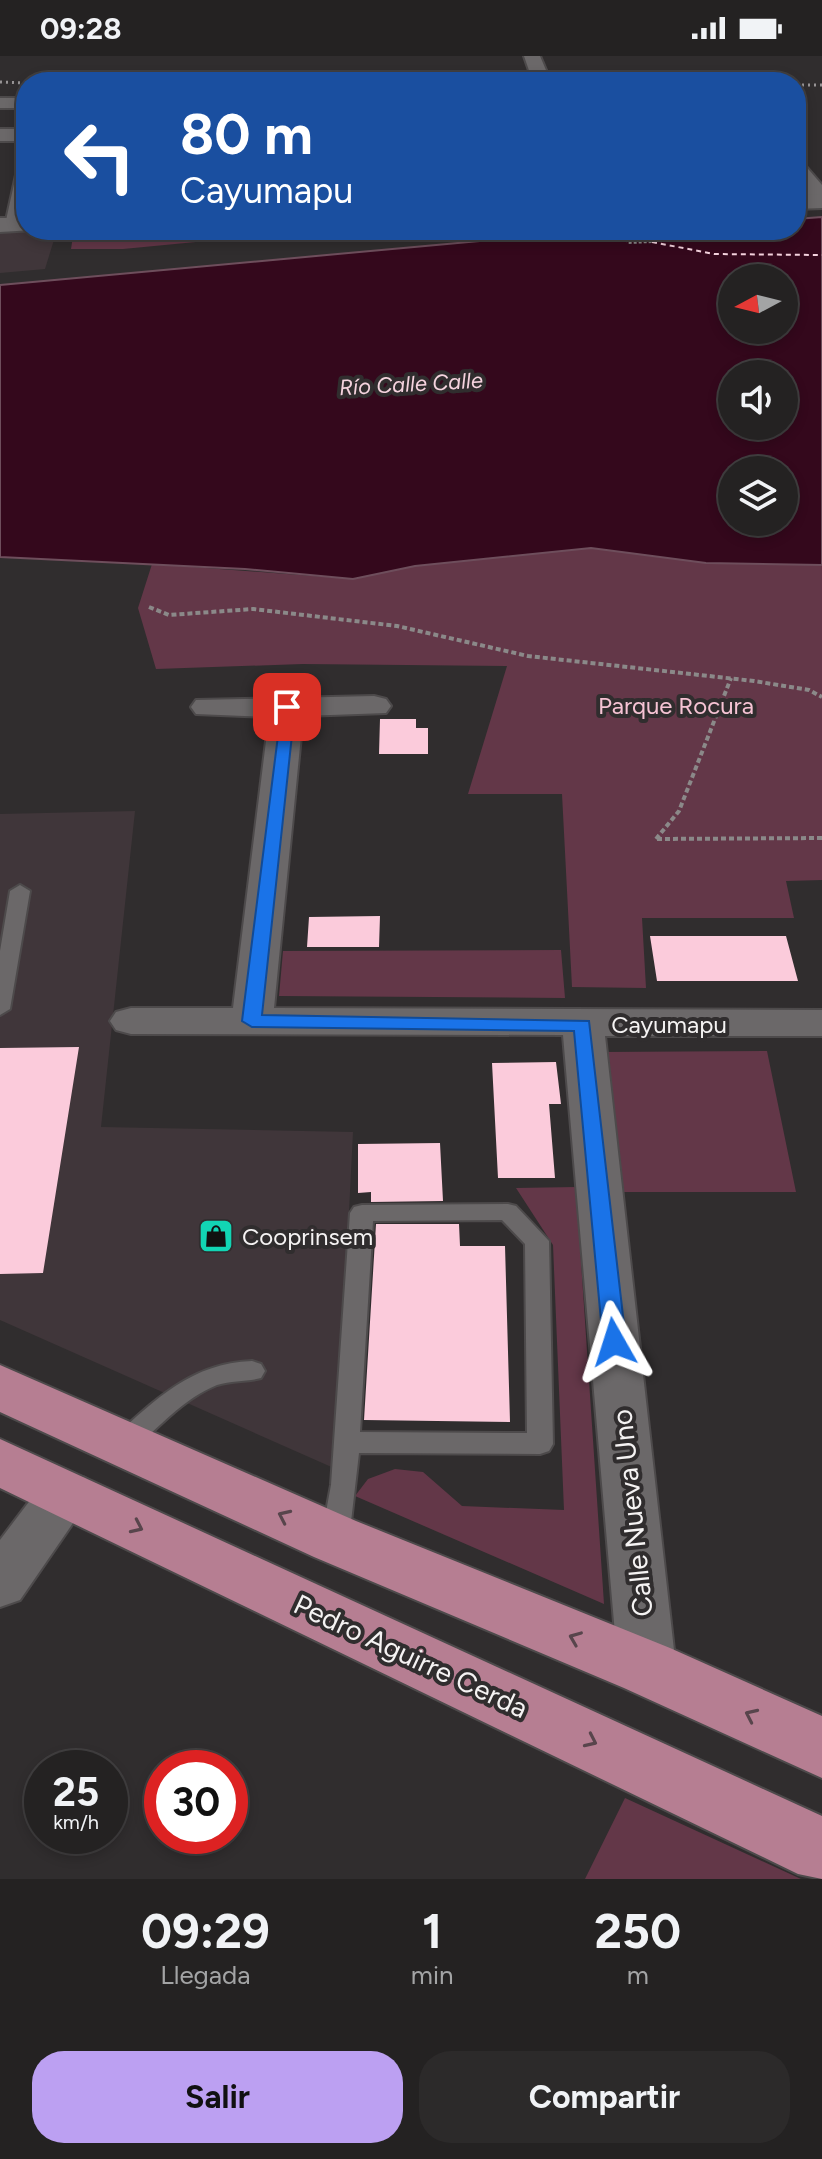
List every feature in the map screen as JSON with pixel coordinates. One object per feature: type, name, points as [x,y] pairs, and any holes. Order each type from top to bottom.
[{"type":"highway","points":[[0,1387],[335,1539],[647,1668],[822,1748]]},
{"type":"highway","points":[[57,1413],[66,1425],[75,1454],[66,1494]]},
{"type":"highway","points":[[66,1494],[148,1454]]},
{"type":"highway","name":"Pedro Aguirre Cerda","points":[[0,1462],[822,1851]]},
{"type":"street","points":[[806,180],[822,200]]},
{"type":"street","points":[[208,707],[374,706]]},
{"type":"street","points":[[252,1021],[287,707]]},
{"type":"street","name":"Cayumapu","points":[[131,1021],[583,1025],[822,1023]]},
{"type":"street","name":"Calle Nueva Uno","points":[[583,1025],[647,1668]]},
{"type":"street","points":[[0,1583],[66,1494]]},
{"type":"lane","points":[[0,1009],[20,891]]},
{"type":"lane","points":[[335,1539],[347,1442],[362,1213],[508,1212],[537,1241],[540,1444],[347,1442]]},
{"type":"lane","points":[[148,1454],[195,1382],[223,1371],[252,1371]]},
{"type":"path","points":[[627,240],[628,243],[652,242]]},
{"type":"path","points":[[149,607],[169,615],[253,609],[397,626],[528,656],[731,678],[809,690],[822,697]]},
{"type":"path","points":[[731,678],[679,811],[656,839],[822,838]]},
{"type":"shaded area","points":[[0,229],[16,229],[16,240],[54,240],[45,269],[0,273]]},
{"type":"shaded area","points":[[135,811],[101,1127],[353,1132],[336,1469],[0,1320],[0,814]]},
{"type":"green space","points":[[72,240],[217,240],[123,249],[71,249]]},
{"type":"green space","name":"Parque Rocura","points":[[591,548],[706,563],[822,565],[822,880],[786,881],[794,918],[642,918],[646,988],[572,987],[562,794],[468,794],[507,666],[303,664],[156,669],[138,608],[152,564],[353,579],[415,566]]},
{"type":"green space","points":[[561,950],[565,998],[279,996],[283,951]]},
{"type":"green space","points":[[767,1051],[796,1192],[617,1192],[603,1052]]},
{"type":"green space","points":[[576,1187],[604,1604],[355,1496],[368,1479],[395,1469],[423,1472],[462,1506],[564,1510],[553,1245],[516,1188]]},
{"type":"green space","points":[[625,1798],[801,1879],[585,1879]]},
{"type":"water","name":"Río Calle Calle","points":[[822,217],[822,565],[706,563],[591,548],[415,566],[353,579],[245,569],[0,557],[0,285],[490,240],[806,240],[806,218]]},
{"type":"building","points":[[380,719],[416,719],[416,728],[428,728],[428,754],[379,754]]},
{"type":"building","points":[[380,916],[379,947],[307,947],[309,917]]},
{"type":"building","points":[[650,936],[786,936],[798,981],[657,981]]},
{"type":"building","points":[[79,1047],[43,1273],[0,1274],[0,1048]]},
{"type":"building","points":[[556,1062],[561,1104],[549,1104],[555,1178],[498,1178],[492,1063]]},
{"type":"building","points":[[440,1143],[443,1201],[371,1202],[371,1192],[358,1193],[358,1144]]},
{"type":"building","points":[[376,1224],[459,1224],[460,1246],[505,1246],[510,1422],[364,1420]]},
{"type":"ferry route","points":[[652,242],[714,254],[822,255]]},
{"type":"railway","points":[[0,82],[16,83]]},
{"type":"railway","points":[[806,85],[822,85]]},
{"type":"place","name":"Cooprinsem","points":[[216,1236]]},
{"type":"route","points":[[287,707],[252,1021],[583,1025],[614,1342]]}]
